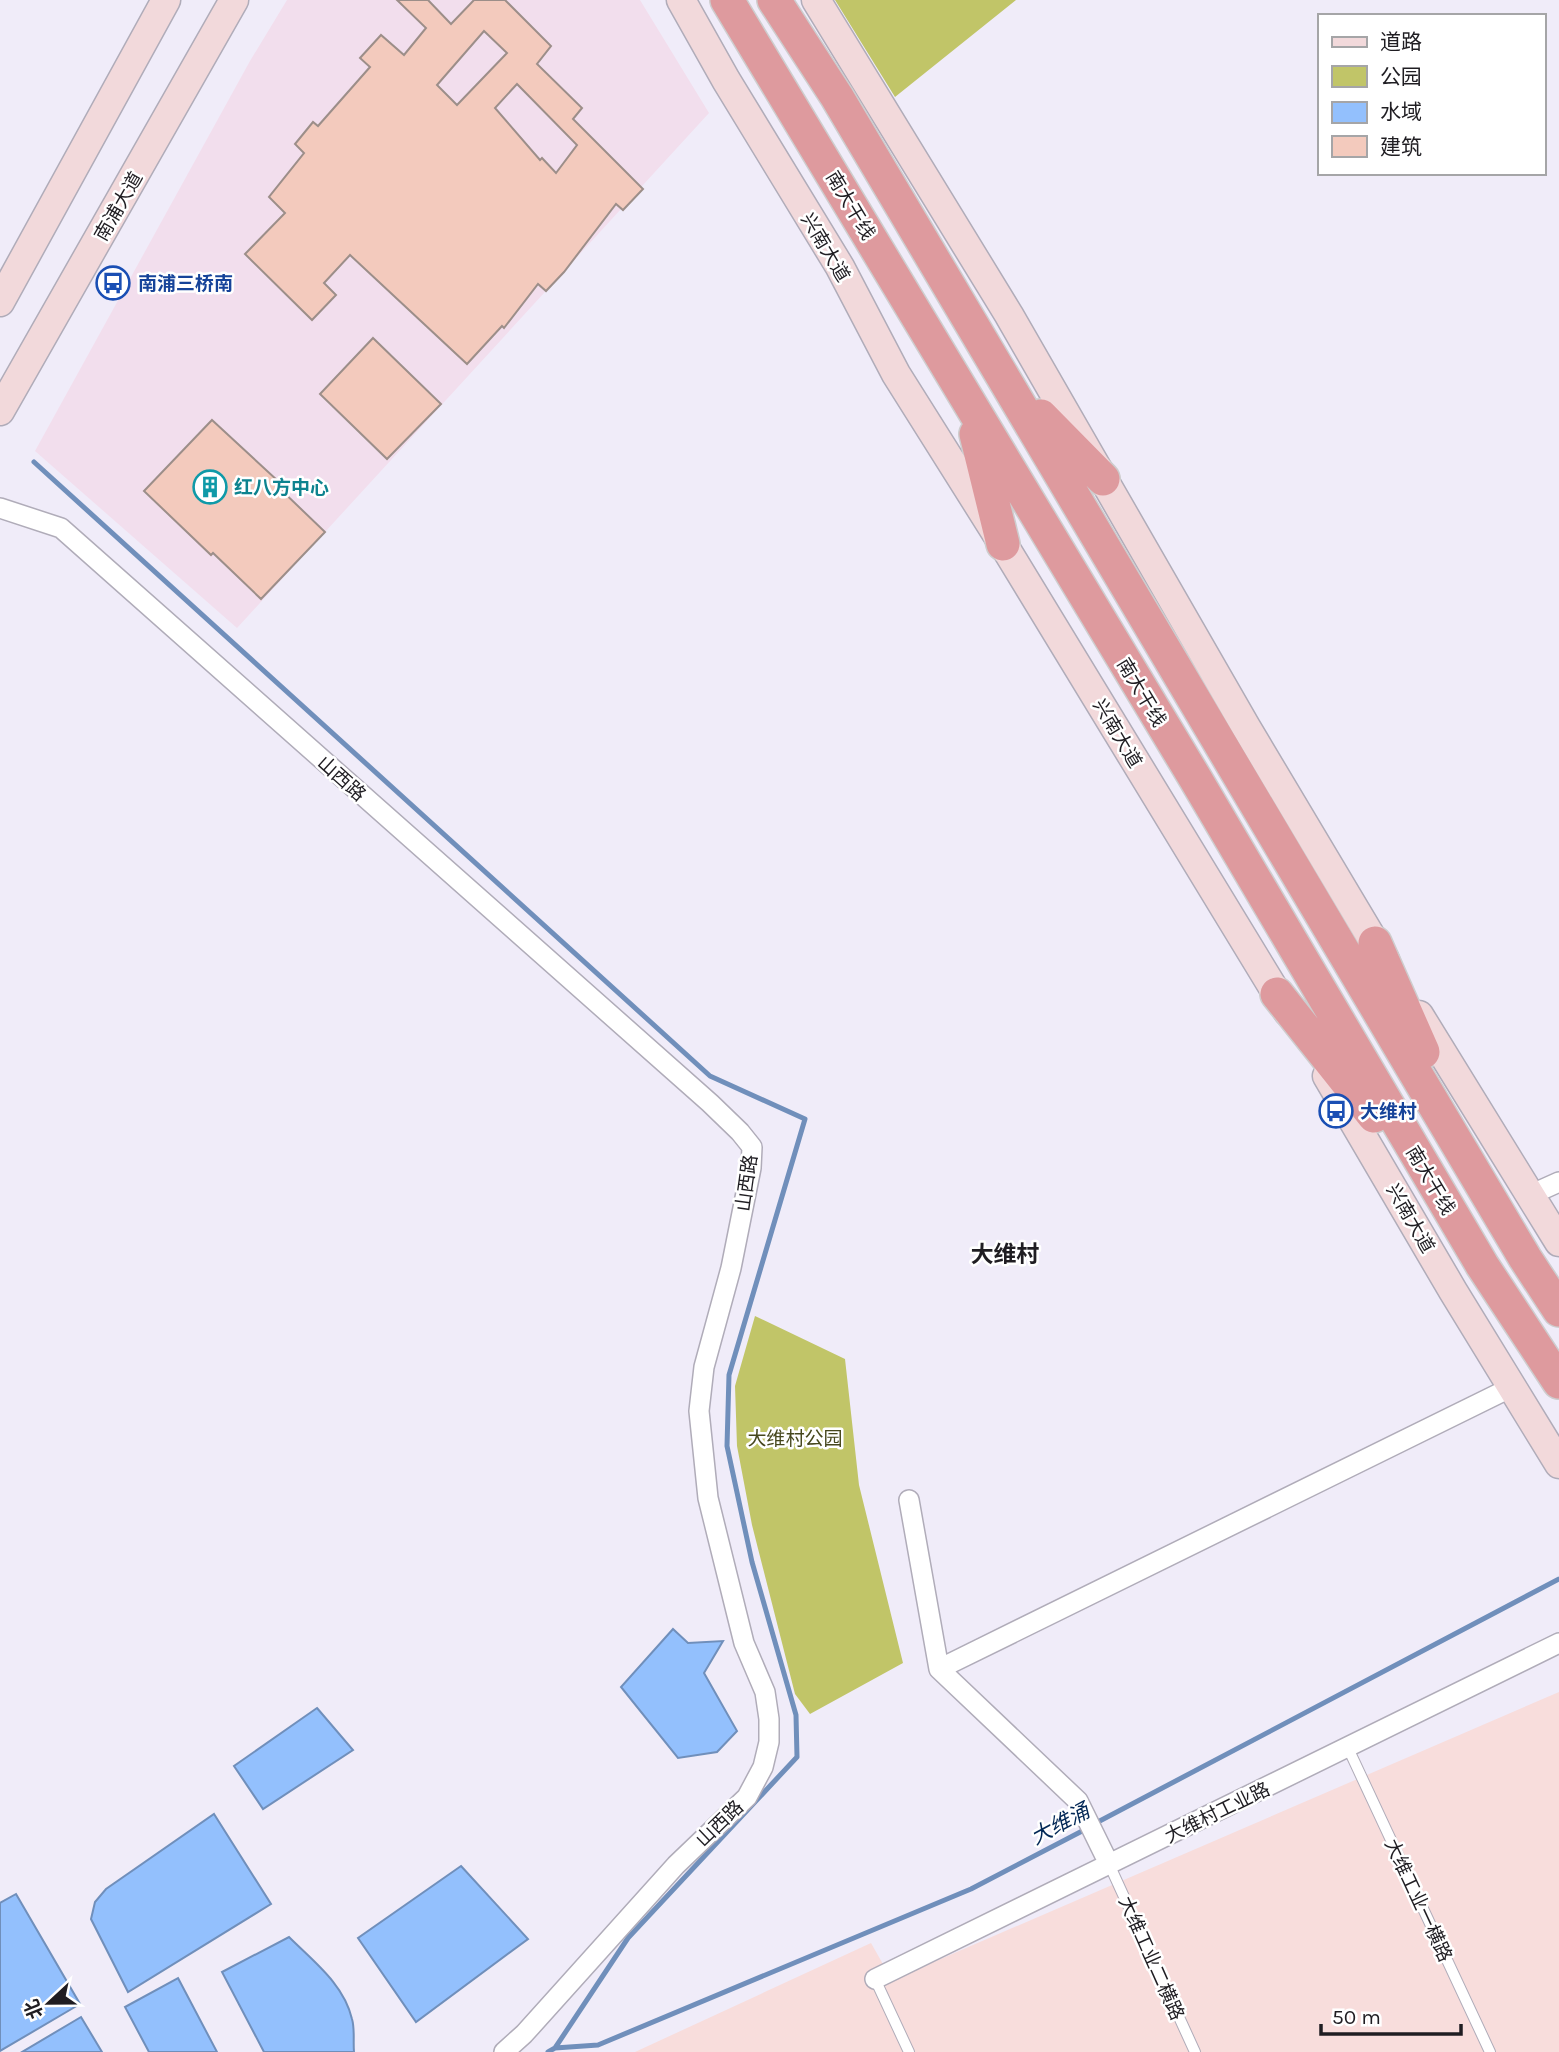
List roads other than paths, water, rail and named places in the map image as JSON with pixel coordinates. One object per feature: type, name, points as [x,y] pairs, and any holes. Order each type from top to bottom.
[{"type":"highway","name":"南大干线","points":[[727,0],[1202,790],[1455,1221],[1559,1382]]},
{"type":"highway","points":[[774,0],[837,97],[1493,1204],[1559,1310]]},
{"type":"highway","points":[[1005,381],[1103,479]]},
{"type":"highway","points":[[968,401],[1003,544]]},
{"type":"highway","points":[[1375,943],[1493,1204]]},
{"type":"highway","points":[[1277,994],[1455,1221]]},
{"type":"main road","points":[[0,302],[166,0]]},
{"type":"main road","name":"南浦大道","points":[[0,411],[234,0]]},
{"type":"main road","name":"兴南大道","points":[[681,0],[726,80],[840,267],[896,374],[1003,544],[1277,994],[1559,1464]]},
{"type":"main road","points":[[816,0],[1009,315],[1246,727],[1375,943],[1559,1242]]},
{"type":"street","name":"山西路","points":[[0,508],[61,528],[710,1103],[752,1147],[751,1168],[731,1269],[704,1367],[699,1411],[708,1498],[744,1643],[765,1692],[769,1742],[763,1767],[747,1797],[676,1865],[524,2034],[504,2052]]},
{"type":"street","points":[[1530,1195],[1559,1182]]},
{"type":"street","points":[[939,1669],[1512,1387]]},
{"type":"street","points":[[909,1500],[939,1669],[1078,1801],[1110,1864]]},
{"type":"street","name":"大维村工业路","points":[[875,1979],[1559,1643]]},
{"type":"lane","name":"大维工业一横路","points":[[1348,1748],[1490,2052]]},
{"type":"lane","name":"大维工业二横路","points":[[1110,1864],[1195,2052]]},
{"type":"lane","points":[[875,1979],[909,2052]]},
{"type":"water","points":[[673,1629],[688,1643],[723,1641],[704,1673],[737,1731],[717,1752],[678,1758],[621,1687]]},
{"type":"water","points":[[317,1708],[353,1750],[263,1809],[234,1766]]},
{"type":"water","points":[[214,1814],[271,1904],[128,1992],[91,1919],[95,1902],[106,1889]]},
{"type":"water","points":[[461,1866],[528,1939],[416,2022],[358,1938]]},
{"type":"water","points":[[16,1894],[80,2004],[0,2051],[0,1903]]},
{"type":"water","points":[[289,1937],[326,1974],[342,1995],[353,2023],[354,2052],[264,2052],[222,1972]]},
{"type":"water","points":[[178,1978],[217,2052],[149,2052],[125,2007]]},
{"type":"water","points":[[81,2017],[102,2052],[22,2052]]},
{"type":"waterway","points":[[34,462],[710,1076],[805,1119],[729,1375],[727,1446],[752,1562],[796,1715],[797,1757],[628,1938],[555,2048],[548,2052]]},
{"type":"waterway","name":"大维涌","points":[[1094,1824],[1559,1579]]},
{"type":"waterway","name":"大维涌","points":[[555,2048],[598,2045],[971,1889],[1086,1829]]},
{"type":"place","name":"南浦三桥南","points":[[113,283]]},
{"type":"place","name":"红八方中心","points":[[210,487]]},
{"type":"place","name":"大维村","points":[[1336,1111]]},
{"type":"district","name":"大维村","points":[[1005,1254]]},
{"type":"park label","name":"大维村公园","points":[[795,1438]]}]
